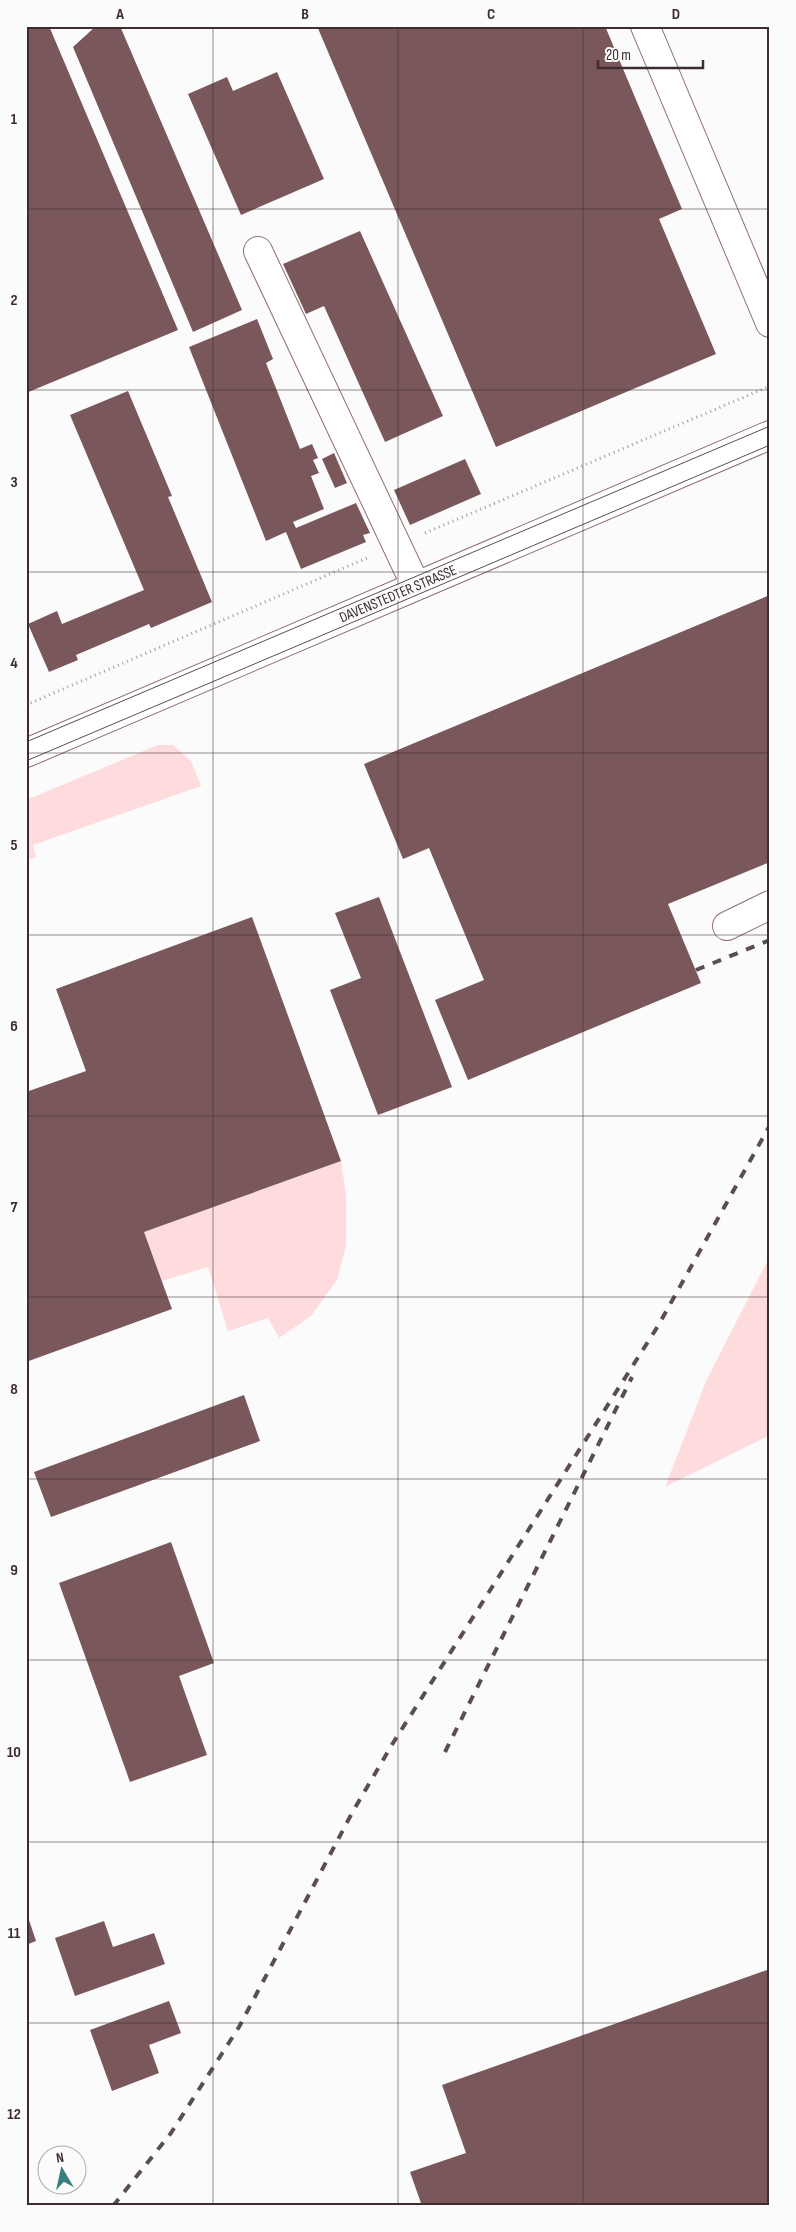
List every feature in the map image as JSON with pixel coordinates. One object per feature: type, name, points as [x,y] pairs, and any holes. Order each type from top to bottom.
[{"type":"street","points":[[644,26],[770,323]]},
{"type":"street","points":[[258,251],[416,586]]},
{"type":"street","name":"DAVENSTEDTER STRASSE","points":[[29,743],[416,586],[770,435]]},
{"type":"street","points":[[727,926],[770,906]]},
{"type":"shaded area","points":[[158,745],[173,745],[191,761],[201,786],[33,845],[36,857],[26,861],[26,800]]},
{"type":"shaded area","points":[[341,1161],[346,1195],[346,1246],[337,1280],[311,1316],[279,1338],[268,1318],[228,1331],[208,1267],[162,1281],[144,1232]]},
{"type":"shaded area","points":[[770,1256],[770,1435],[665,1487],[707,1379]]},
{"type":"building","points":[[26,26],[49,26],[178,330],[26,393]]},
{"type":"building","points":[[96,26],[120,26],[242,310],[193,332],[73,47]]},
{"type":"building","points":[[317,26],[605,26],[682,209],[659,219],[716,354],[496,447]]},
{"type":"building","points":[[277,72],[324,179],[241,215],[188,94],[227,77],[233,91]]},
{"type":"building","points":[[360,231],[443,416],[385,442],[324,306],[306,314],[283,264]]},
{"type":"building","points":[[257,319],[273,359],[266,363],[300,449],[312,444],[318,458],[313,460],[319,473],[311,476],[324,509],[293,522],[296,528],[356,503],[370,533],[363,535],[366,542],[301,569],[286,532],[266,541],[189,347]]},
{"type":"building","points":[[128,391],[172,496],[168,497],[212,602],[151,628],[149,624],[76,655],[78,660],[49,672],[28,624],[57,611],[62,624],[144,590],[70,415]]},
{"type":"building","points":[[334,453],[347,483],[335,488],[322,459]]},
{"type":"building","points":[[465,459],[481,494],[410,525],[394,490]]},
{"type":"building","points":[[770,595],[770,862],[668,904],[701,983],[468,1080],[435,1000],[484,980],[429,848],[403,859],[364,764]]},
{"type":"building","points":[[379,897],[452,1087],[378,1115],[330,990],[361,978],[335,913]]},
{"type":"building","points":[[252,917],[341,1161],[144,1232],[172,1309],[26,1362],[26,1092],[86,1071],[56,989]]},
{"type":"building","points":[[244,1395],[260,1441],[51,1517],[34,1472]]},
{"type":"building","points":[[171,1542],[214,1663],[179,1676],[207,1755],[130,1782],[59,1583]]},
{"type":"building","points":[[26,1911],[36,1941],[26,1945]]},
{"type":"building","points":[[104,1921],[113,1947],[154,1933],[165,1964],[75,1996],[55,1938]]},
{"type":"building","points":[[770,1969],[770,2206],[422,2206],[410,2172],[466,2153],[442,2085]]},
{"type":"building","points":[[169,2001],[181,2033],[149,2045],[159,2073],[112,2091],[90,2030]]},
{"type":"tram line","points":[[26,742],[770,426]]},
{"type":"tram line","points":[[26,761],[770,445]]},
{"type":"railway","points":[[696,970],[770,940]]},
{"type":"railway","points":[[113,2206],[171,2133],[239,2027],[352,1813],[393,1743],[658,1326],[770,1125]]},
{"type":"railway","points":[[445,1752],[632,1377]]}]
